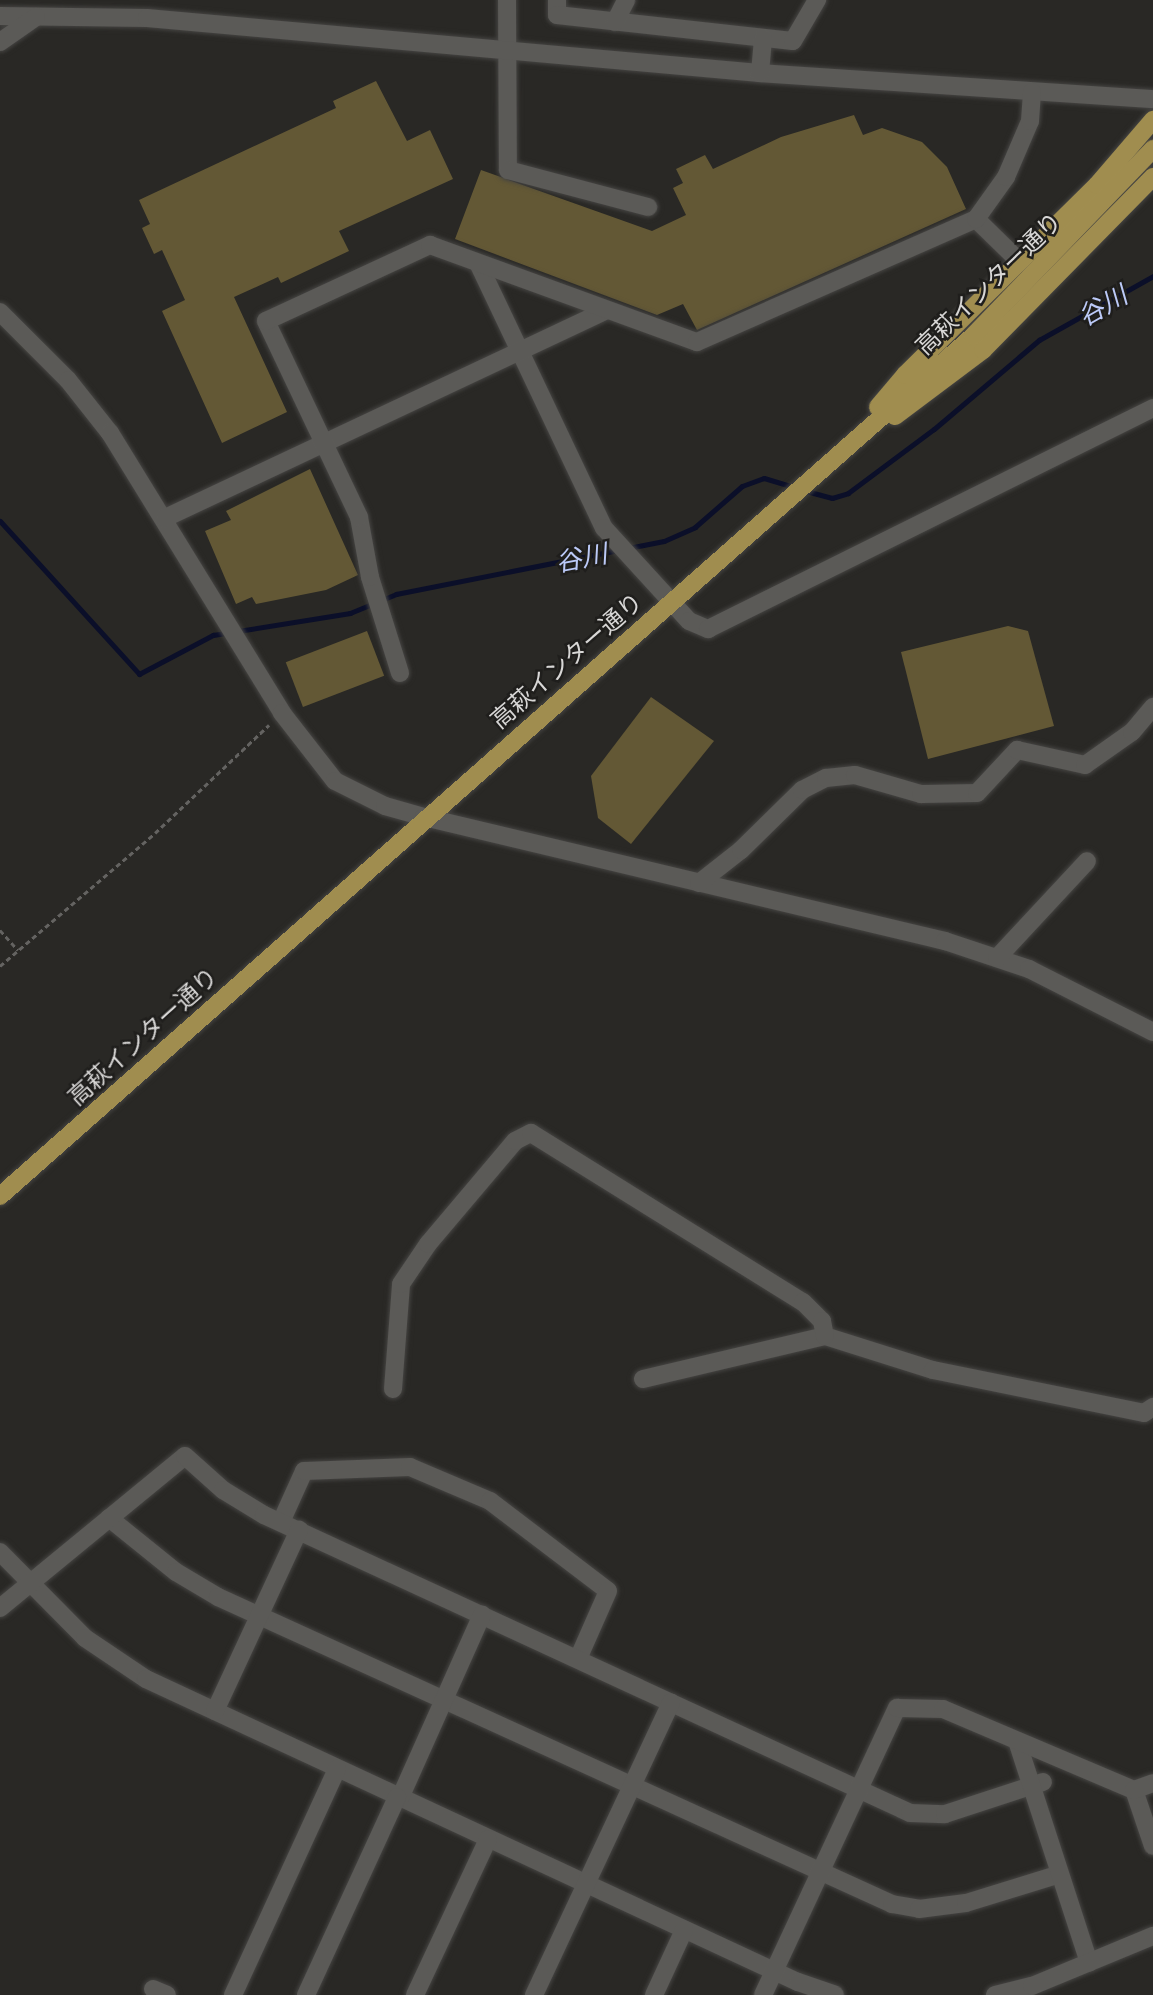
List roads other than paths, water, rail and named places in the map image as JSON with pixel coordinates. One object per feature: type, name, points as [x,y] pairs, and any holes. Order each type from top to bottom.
[{"type":"main road","points":[[845,448],[905,375],[1020,262],[1153,120]]},
{"type":"main road","name":"高萩インター通り","points":[[0,1196],[424,817],[973,336],[1108,200],[1153,149]]},
{"type":"main road","points":[[845,448],[930,394],[983,350],[1153,177]]},
{"type":"street","points":[[507,0],[504,51],[508,170],[648,207]]},
{"type":"street","points":[[557,0],[556,15],[793,41],[817,0]]},
{"type":"street","points":[[615,22],[626,0]]},
{"type":"street","points":[[0,16],[148,19],[760,73],[1153,99]]},
{"type":"street","points":[[0,42],[36,17]]},
{"type":"street","points":[[760,73],[763,38]]},
{"type":"street","points":[[400,673],[385,617],[370,577],[359,517],[326,441],[265,321],[430,245],[696,342],[976,219],[1006,177],[1030,121],[1032,92]]},
{"type":"street","points":[[976,219],[1020,262]]},
{"type":"street","points":[[479,265],[604,528],[628,559],[669,601],[698,626],[708,629],[1153,408]]},
{"type":"street","points":[[165,517],[607,310]]},
{"type":"street","points":[[0,312],[89,403],[165,517],[282,713],[335,781],[385,806],[424,817],[945,941],[1029,969],[1153,1031]]},
{"type":"street","points":[[699,883],[741,850],[802,790],[826,778],[855,775],[921,793],[977,793],[1017,750],[1085,765],[1132,732],[1153,707]]},
{"type":"street","points":[[997,958],[1087,861]]},
{"type":"street","points":[[393,1389],[401,1284],[428,1244],[515,1141],[531,1133],[803,1302],[822,1321],[825,1336]]},
{"type":"street","points":[[643,1379],[825,1336],[933,1370],[1144,1413],[1153,1407]]},
{"type":"street","points":[[0,1608],[185,1456],[223,1490],[281,1522],[910,1813],[932,1816],[1037,1784]]},
{"type":"street","points":[[281,1522],[304,1471],[410,1468],[490,1501],[608,1591],[578,1660]]},
{"type":"street","points":[[109,1518],[176,1572],[258,1615],[892,1905],[919,1909],[966,1903],[1060,1874]]},
{"type":"street","points":[[215,1711],[299,1530]]},
{"type":"street","points":[[0,1552],[30,1584],[113,1660],[337,1769],[774,1971],[835,1995]]},
{"type":"street","points":[[306,1995],[482,1615]]},
{"type":"street","points":[[534,1995],[671,1703]]},
{"type":"street","points":[[763,1995],[897,1708],[943,1709],[1134,1790],[1153,1783]]},
{"type":"street","points":[[1017,1741],[1037,1784],[1060,1874],[1088,1963]]},
{"type":"street","points":[[233,1995],[337,1769]]},
{"type":"street","points":[[1134,1790],[1153,1846]]},
{"type":"street","points":[[415,1995],[488,1839]]},
{"type":"street","points":[[654,1995],[684,1930]]},
{"type":"street","points":[[995,1995],[1032,1986],[1153,1936]]},
{"type":"waterway","name":"谷川","points":[[806,491],[832,498],[848,493],[934,429],[1039,340],[1153,276]]},
{"type":"waterway","name":"谷川","points":[[0,521],[139,674],[213,635],[350,613],[396,594],[664,541],[695,527],[742,486],[764,478],[797,488]]}]
